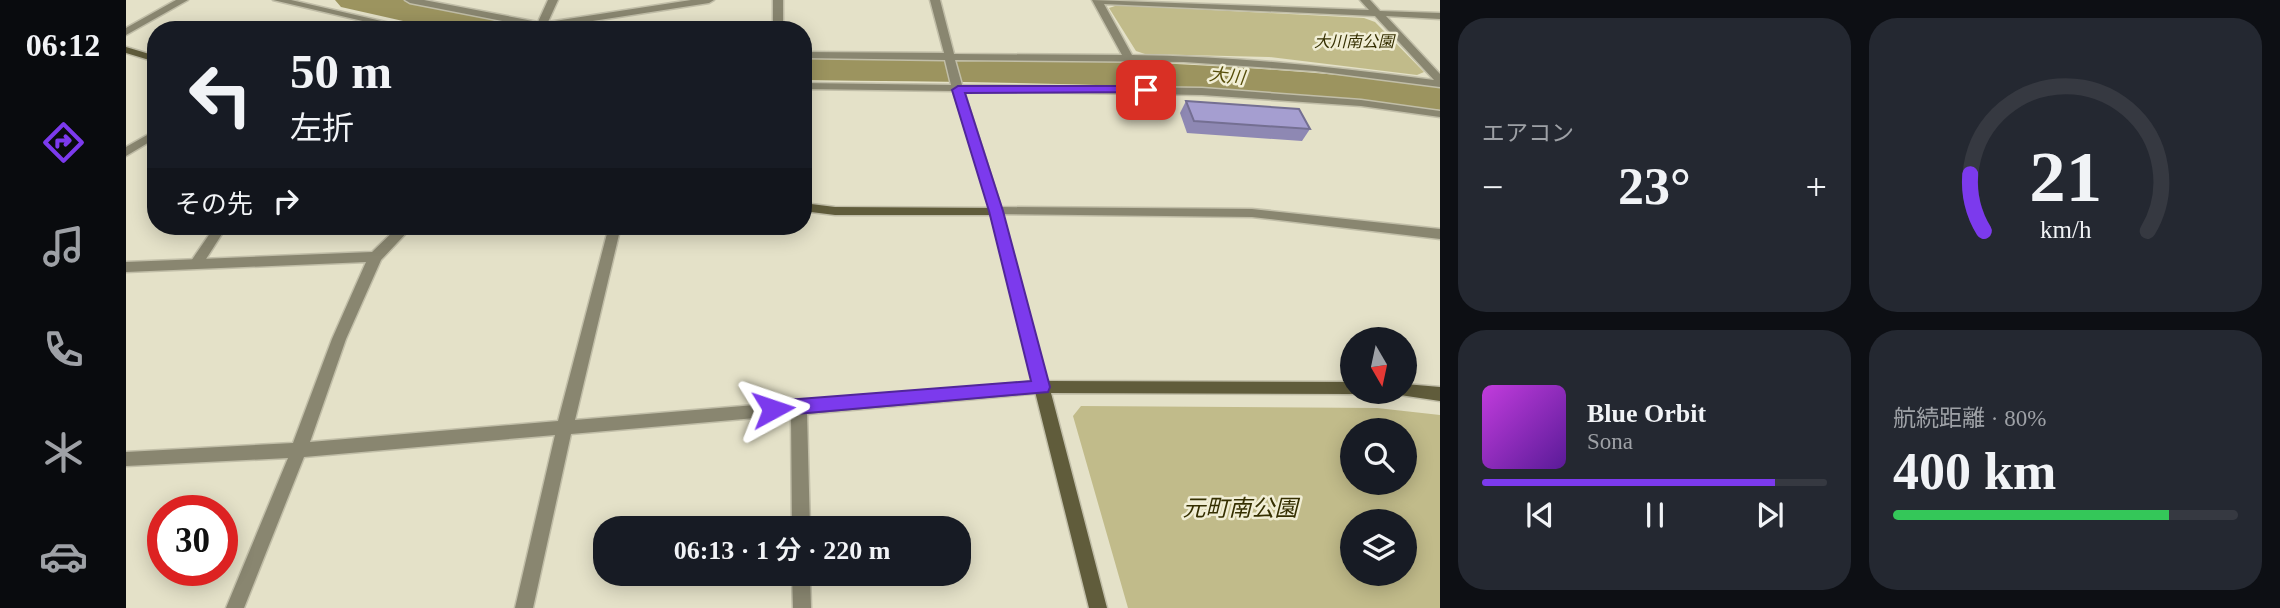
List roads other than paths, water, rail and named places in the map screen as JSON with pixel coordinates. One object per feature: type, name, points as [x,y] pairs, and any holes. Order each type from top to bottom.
[{"type":"street","points":[[126,32],[183,0]]},
{"type":"street","points":[[278,0],[374,21]]},
{"type":"street","points":[[410,0],[516,21]]},
{"type":"street","points":[[543,21],[553,0]]},
{"type":"street","points":[[573,21],[709,0]]},
{"type":"street","points":[[778,0],[778,21]]},
{"type":"street","points":[[935,0],[996,211],[1098,608]]},
{"type":"street","points":[[1365,0],[1440,82]]},
{"type":"street","points":[[1097,1],[1129,59]]},
{"type":"street","points":[[1097,1],[1440,16]]},
{"type":"street","points":[[126,50],[147,56]]},
{"type":"street","points":[[812,55],[950,59],[1184,59],[1291,66],[1440,82]]},
{"type":"street","points":[[812,86],[1200,90],[1328,99],[1440,114]]},
{"type":"street","points":[[126,152],[147,139]]},
{"type":"street","points":[[812,209],[1252,213],[1440,234]]},
{"type":"street","points":[[196,264],[215,235]]},
{"type":"street","points":[[235,608],[299,450],[339,339],[375,257],[398,235]]},
{"type":"street","points":[[524,608],[565,426],[613,235]]},
{"type":"street","points":[[126,267],[375,257]]},
{"type":"street","points":[[126,459],[299,450],[1042,387],[1340,388]]},
{"type":"street","points":[[1418,391],[1440,394]]},
{"type":"street","points":[[799,407],[801,516]]},
{"type":"street","points":[[801,586],[802,608]]},
{"type":"waterway","name":"大川","points":[[353,0],[454,21]]},
{"type":"waterway","name":"大川","points":[[812,68],[1122,72],[1281,80],[1440,98]]},
{"type":"park label","name":"大川南公園","points":[[1354,41]]},
{"type":"park label","name":"元町南公園","points":[[1240,508]]}]
